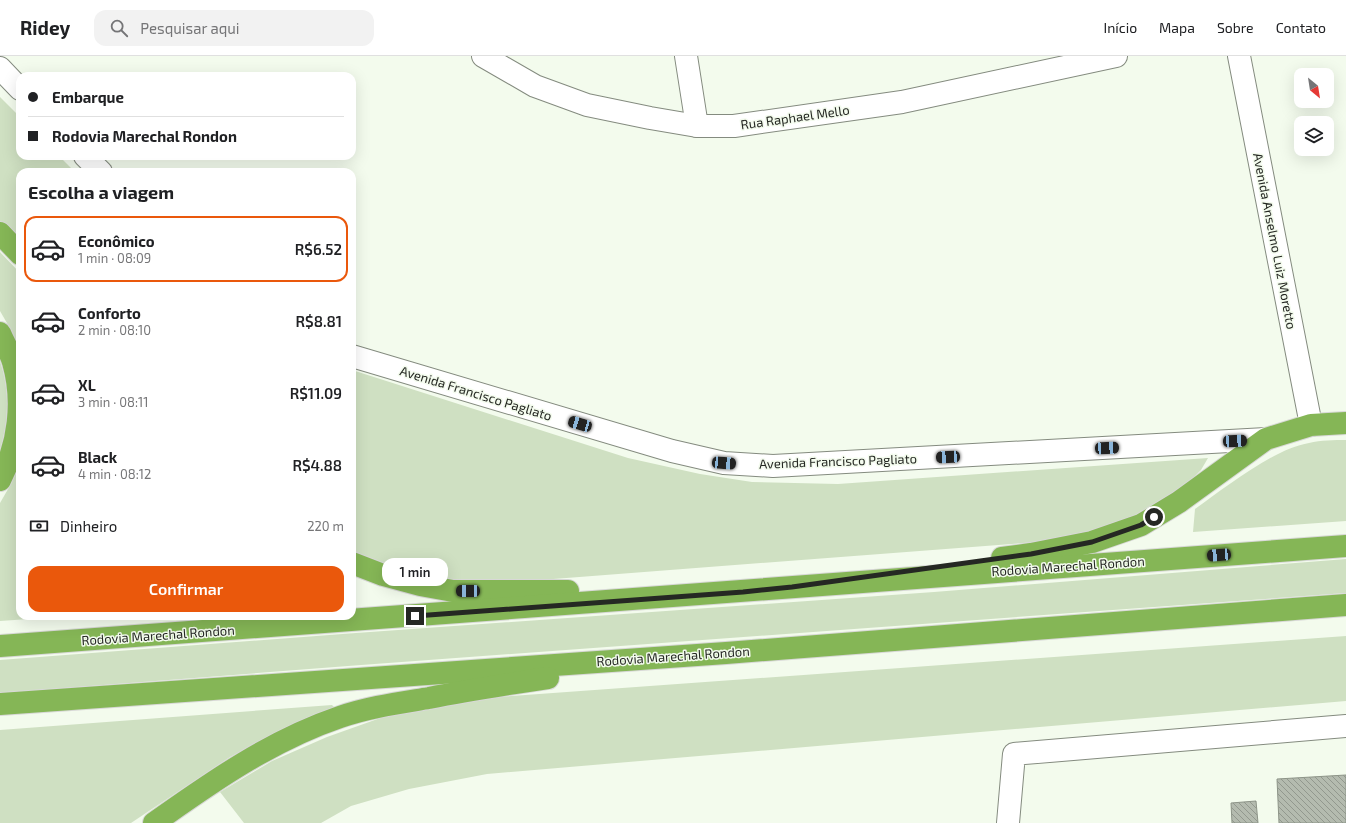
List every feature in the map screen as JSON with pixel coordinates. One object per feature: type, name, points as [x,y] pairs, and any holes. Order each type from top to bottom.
[{"type":"highway","points":[[0,234],[16,250]]},
{"type":"highway","points":[[0,333],[13,361],[16,378]]},
{"type":"highway","points":[[792,587],[1031,554],[1092,542],[1141,525],[1179,502],[1266,439],[1311,425],[1346,423]]},
{"type":"highway","points":[[0,480],[16,438]]},
{"type":"highway","name":"Rodovia Marechal Rondon","points":[[0,646],[1346,546]]},
{"type":"highway","points":[[356,565],[383,575],[420,585],[453,591],[743,592]]},
{"type":"highway","name":"Rodovia Marechal Rondon","points":[[0,704],[726,652],[1346,605]]},
{"type":"highway","points":[[154,823],[262,751],[297,734],[340,717],[378,707],[498,685],[726,652]]},
{"type":"street","name":"Rua Raphael Mello","points":[[483,56],[535,86],[588,105],[697,126],[734,126],[902,102],[1116,56]]},
{"type":"street","points":[[686,56],[697,126]]},
{"type":"street","name":"Avenida Anselmo Luiz Moretto","points":[[1239,56],[1311,425]]},
{"type":"street","points":[[0,68],[16,85]]},
{"type":"street","points":[[89,160],[97,168]]},
{"type":"street","name":"Avenida Francisco Pagliato","points":[[356,357],[672,451],[724,463],[773,466],[1266,439]]},
{"type":"street","points":[[1008,823],[1014,754],[1346,726]]},
{"type":"green space","points":[[0,97],[16,113],[16,160],[63,160],[71,168],[16,168],[16,238],[0,221]]},
{"type":"green space","points":[[0,252],[16,269],[16,343],[11,330],[0,311]]},
{"type":"green space","points":[[0,361],[7,394],[7,417],[0,450]]},
{"type":"green space","points":[[356,371],[628,458],[700,474],[752,482],[838,484],[1208,458],[1201,470],[1179,492],[1151,510],[1096,533],[1037,542],[500,583],[459,583],[386,568],[356,554]]},
{"type":"green space","points":[[1346,440],[1346,521],[1193,532],[1195,509],[1250,470],[1280,453],[1295,447],[1323,441]]},
{"type":"green space","points":[[16,473],[16,620],[0,621],[0,503]]},
{"type":"green space","points":[[1346,559],[1346,593],[0,693],[0,660],[934,592]]},
{"type":"green space","points":[[1346,636],[1346,701],[487,774],[409,789],[351,806],[321,823],[244,823],[220,792],[272,761],[327,737],[386,716],[438,705],[498,697]]},
{"type":"green space","points":[[332,705],[335,708],[289,727],[230,757],[131,823],[0,823],[0,730]]},
{"type":"building","points":[[1346,775],[1346,823],[1279,823],[1277,779]]},
{"type":"building","points":[[1256,801],[1258,823],[1232,823],[1231,803]]},
{"type":"route","points":[[415,616],[743,592],[792,587],[1031,554],[1092,542],[1141,525],[1154,517]]}]
